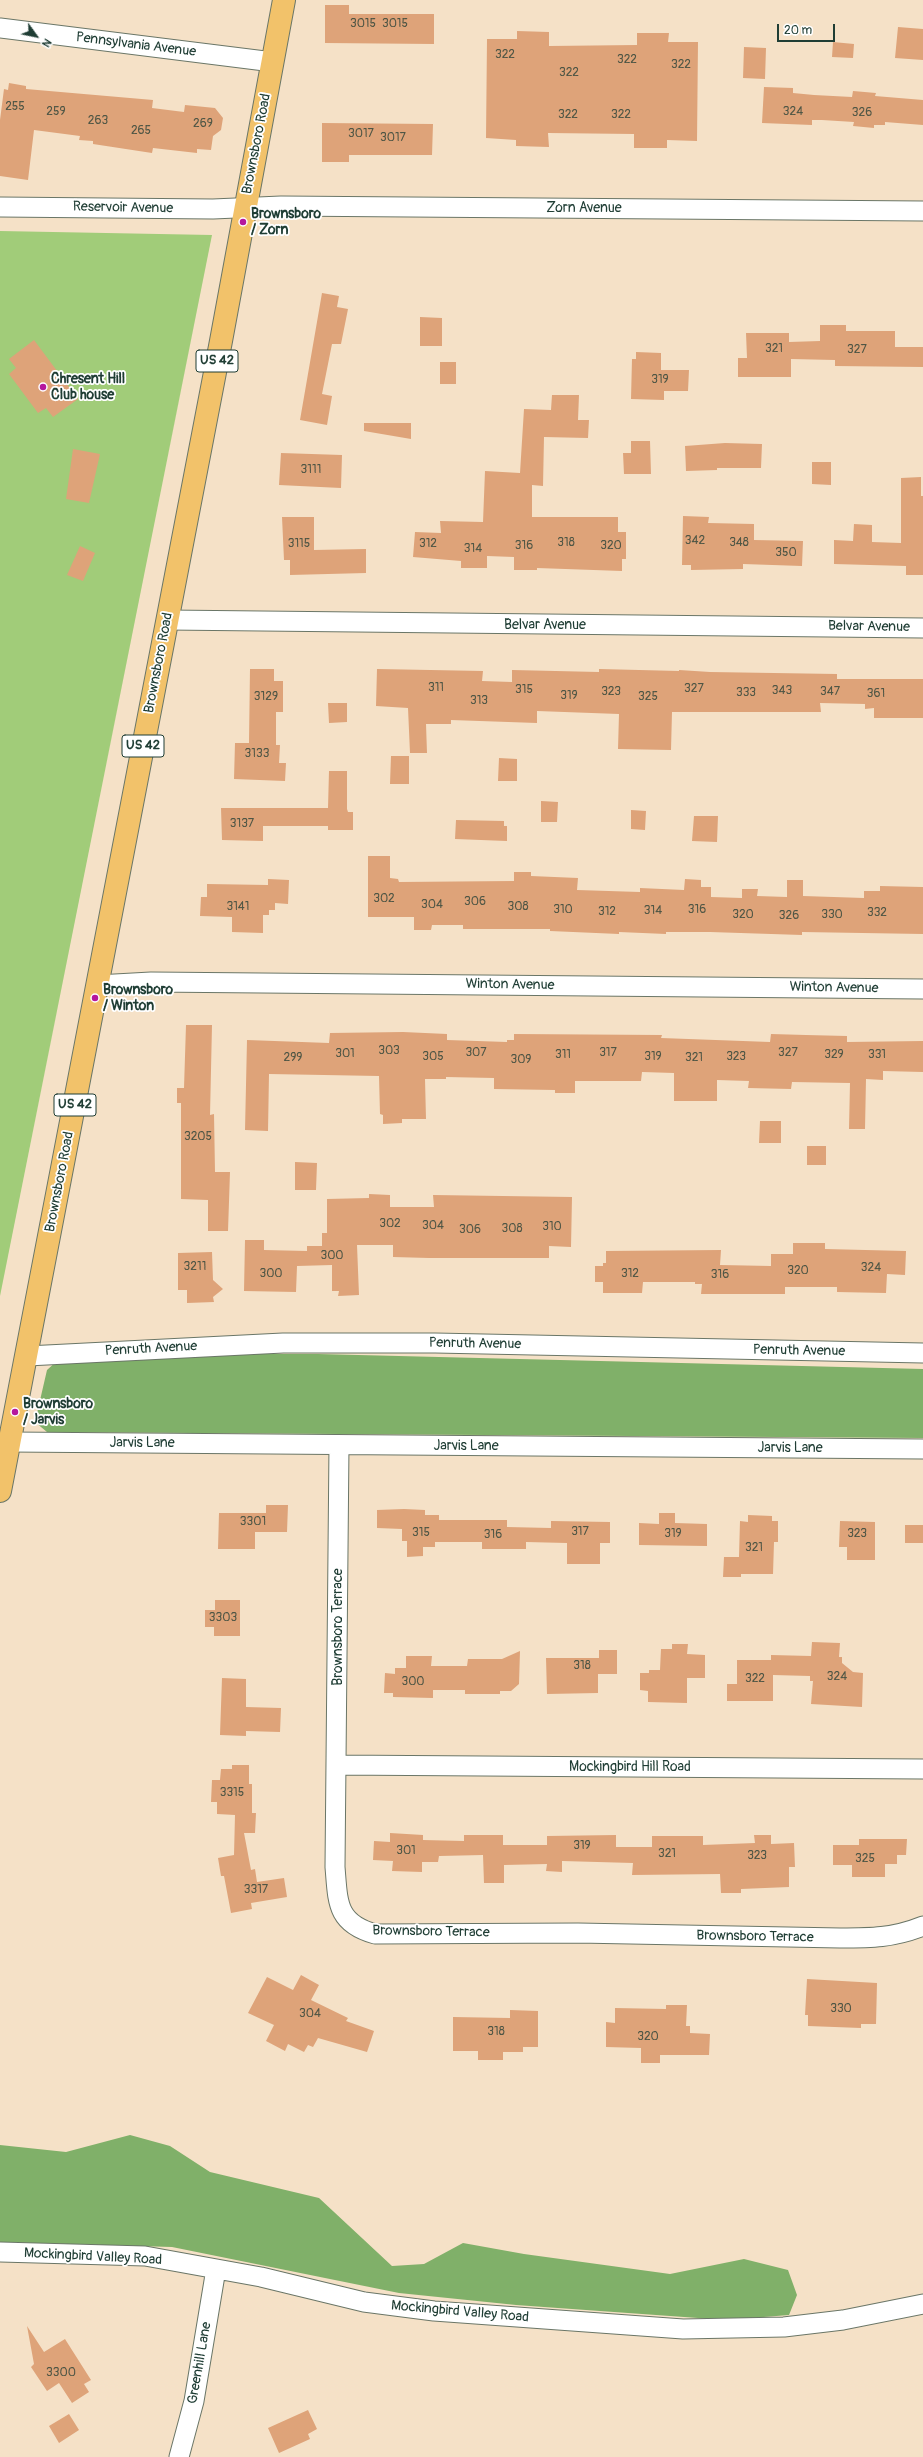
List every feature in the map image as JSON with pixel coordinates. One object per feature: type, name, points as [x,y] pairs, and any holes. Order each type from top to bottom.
[{"type":"main road","name":"Brownsboro Road","points":[[0,1491],[27,1356],[284,0]]},
{"type":"street","name":"Pennsylvania Avenue","points":[[0,28],[273,62]]},
{"type":"street","name":"Reservoir Avenue","points":[[0,207],[207,209],[245,207]]},
{"type":"street","name":"Zorn Avenue","points":[[245,207],[923,211]]},
{"type":"street","name":"Belvar Avenue","points":[[167,620],[923,628]]},
{"type":"street","name":"Winton Avenue","points":[[97,985],[159,982],[923,989]]},
{"type":"street","name":"Penruth Avenue","points":[[27,1356],[283,1343],[419,1343],[923,1353]]},
{"type":"street","name":"Jarvis Lane","points":[[10,1442],[923,1449]]},
{"type":"street","name":"Brownsboro Terrace","points":[[339,1445],[335,1867],[337,1898],[343,1916],[354,1925],[375,1934],[578,1934],[883,1938],[902,1934],[923,1926]]},
{"type":"street","name":"Mockingbird Hill Road","points":[[336,1765],[923,1769]]},
{"type":"street","name":"Mockingbird Valley Road","points":[[0,2252],[145,2256],[216,2269],[364,2302],[434,2311],[683,2329],[784,2327],[843,2320],[923,2304]]},
{"type":"street","name":"Greenhill Lane","points":[[179,2457],[194,2402],[216,2269]]},
{"type":"green space","points":[[0,231],[212,235],[0,1296]]},
{"type":"green space","points":[[181,1354],[318,1354],[923,1369],[923,1438],[47,1432],[35,1422],[47,1370],[58,1360]]},
{"type":"green space","points":[[130,2135],[170,2146],[210,2172],[319,2198],[392,2266],[424,2264],[463,2243],[524,2254],[670,2274],[744,2259],[788,2270],[797,2295],[789,2315],[726,2320],[516,2305],[399,2293],[172,2247],[0,2242],[0,2145],[66,2152]]},
{"type":"building","points":[[325,5],[349,5],[349,14],[434,14],[434,44],[325,43]]},
{"type":"building","points":[[898,27],[923,29],[923,60],[895,58]]},
{"type":"building","points":[[517,31],[549,32],[549,46],[637,45],[637,33],[669,33],[668,42],[698,42],[697,141],[667,140],[667,148],[634,148],[634,134],[548,133],[549,147],[516,146],[516,140],[486,138],[487,39],[517,39]]},
{"type":"building","points":[[833,42],[854,44],[853,58],[832,57]]},
{"type":"building","points":[[744,47],[766,48],[765,79],[743,78]]},
{"type":"building","points":[[9,83],[26,86],[26,89],[153,100],[152,108],[184,112],[185,105],[215,108],[223,118],[221,130],[213,136],[211,150],[197,149],[197,153],[153,148],[152,153],[93,144],[93,141],[79,140],[80,136],[34,130],[28,180],[0,176],[0,120],[4,89],[8,90]]},
{"type":"building","points":[[764,87],[793,88],[793,93],[814,95],[852,97],[853,91],[876,93],[875,96],[923,100],[923,125],[885,122],[885,125],[874,125],[874,128],[853,126],[854,122],[822,120],[812,120],[812,125],[762,123]]},
{"type":"building","points":[[322,123],[433,124],[432,155],[349,155],[349,162],[322,162]]},
{"type":"building","points":[[322,293],[339,296],[337,307],[348,309],[341,344],[332,344],[322,394],[332,396],[327,425],[300,420]]},
{"type":"building","points":[[420,317],[442,318],[442,346],[420,346]]},
{"type":"building","points":[[820,325],[846,325],[846,331],[895,331],[895,347],[923,347],[923,367],[835,366],[835,360],[791,359],[791,377],[738,377],[738,358],[747,358],[746,333],[789,333],[789,342],[820,341]]},
{"type":"building","name":"Chresent Hill Club house","points":[[34,340],[78,399],[53,417],[46,408],[38,413],[9,374],[16,368],[9,359]]},
{"type":"building","points":[[636,352],[661,353],[661,370],[689,370],[688,391],[664,391],[664,400],[631,399],[632,359],[636,359]]},
{"type":"building","points":[[440,362],[456,362],[456,384],[440,384]]},
{"type":"building","points":[[552,395],[579,395],[578,420],[589,420],[588,438],[544,437],[543,486],[532,485],[532,517],[618,517],[618,532],[626,532],[626,559],[622,559],[622,571],[537,568],[537,570],[514,570],[514,557],[487,556],[487,568],[461,568],[461,561],[413,557],[415,532],[441,533],[440,521],[483,522],[485,471],[520,473],[524,409],[551,410]]},
{"type":"building","points":[[364,423],[411,423],[411,439],[364,431]]},
{"type":"building","points":[[631,441],[650,441],[651,474],[624,474],[623,453],[631,453]]},
{"type":"building","points":[[725,443],[762,444],[761,468],[717,468],[717,470],[686,471],[685,446]]},
{"type":"building","points":[[73,449],[100,454],[89,503],[66,499]]},
{"type":"building","points":[[281,453],[342,455],[341,488],[279,485]]},
{"type":"building","points":[[812,462],[831,462],[831,485],[812,484]]},
{"type":"building","points":[[921,477],[921,496],[923,496],[923,575],[906,575],[906,566],[834,564],[834,540],[853,541],[854,524],[872,525],[872,542],[901,543],[901,478]]},
{"type":"building","points":[[683,516],[709,517],[708,523],[754,524],[754,540],[803,541],[802,566],[743,564],[743,569],[691,570],[691,565],[682,565]]},
{"type":"building","points":[[282,517],[314,517],[314,550],[366,549],[366,573],[290,575],[290,560],[284,560]]},
{"type":"building","points":[[80,546],[95,553],[83,581],[67,575]]},
{"type":"building","points":[[250,669],[274,669],[274,681],[283,681],[283,712],[276,712],[276,745],[280,745],[279,763],[286,763],[285,781],[234,779],[235,743],[249,743]]},
{"type":"building","points":[[377,669],[483,671],[482,681],[512,682],[512,670],[599,672],[599,669],[837,674],[837,679],[923,679],[923,718],[874,718],[874,708],[865,709],[865,704],[820,703],[821,712],[672,712],[671,750],[618,749],[619,714],[537,711],[537,723],[451,720],[451,724],[426,724],[427,753],[410,753],[408,708],[376,706]]},
{"type":"building","points":[[328,703],[347,703],[347,722],[329,723]]},
{"type":"building","points":[[391,756],[409,756],[409,784],[390,784]]},
{"type":"building","points":[[499,758],[517,759],[517,781],[498,781]]},
{"type":"building","points":[[329,771],[347,771],[347,809],[348,812],[353,812],[353,830],[328,830],[328,826],[263,826],[263,841],[222,840],[221,808],[328,808]]},
{"type":"building","points":[[541,801],[558,802],[557,822],[541,822]]},
{"type":"building","points":[[631,810],[646,811],[645,830],[631,829]]},
{"type":"building","points":[[694,816],[718,816],[717,842],[692,841]]},
{"type":"building","points":[[456,820],[504,821],[504,826],[507,826],[507,841],[455,839]]},
{"type":"building","points":[[368,856],[390,856],[390,878],[398,879],[399,882],[514,881],[514,872],[531,872],[531,876],[578,878],[577,890],[640,892],[640,888],[684,890],[685,879],[701,880],[701,887],[711,887],[711,897],[742,898],[742,889],[758,889],[757,896],[787,897],[787,880],[803,880],[803,896],[864,898],[864,891],[880,891],[880,886],[923,887],[923,934],[802,932],[802,935],[710,932],[666,932],[666,934],[619,932],[619,934],[550,931],[550,929],[463,929],[463,925],[432,925],[431,930],[414,930],[414,917],[368,917]]},
{"type":"building","points":[[268,879],[289,880],[288,904],[275,903],[275,910],[269,910],[269,915],[263,915],[263,933],[232,932],[232,917],[200,916],[201,897],[207,897],[207,884],[268,885]]},
{"type":"building","points":[[186,1025],[212,1025],[210,1115],[214,1114],[215,1172],[230,1172],[228,1231],[208,1231],[208,1200],[181,1199],[181,1103],[177,1103],[177,1088],[184,1088]]},
{"type":"building","points":[[403,1032],[447,1034],[447,1040],[507,1042],[507,1040],[514,1040],[514,1034],[662,1035],[661,1038],[770,1042],[771,1034],[847,1036],[847,1042],[923,1041],[923,1072],[883,1071],[883,1080],[866,1079],[865,1129],[849,1129],[850,1083],[792,1082],[791,1089],[748,1088],[749,1081],[717,1080],[717,1101],[674,1101],[674,1073],[642,1072],[641,1081],[575,1081],[575,1093],[555,1093],[555,1090],[494,1089],[494,1078],[446,1077],[446,1079],[425,1079],[426,1119],[402,1119],[402,1123],[383,1124],[383,1115],[380,1114],[379,1076],[269,1074],[268,1131],[245,1130],[247,1040],[329,1043],[330,1033]]},
{"type":"building","points":[[760,1121],[781,1121],[781,1143],[759,1143]]},
{"type":"building","points":[[807,1146],[826,1146],[826,1165],[807,1165]]},
{"type":"building","points":[[295,1162],[317,1163],[316,1190],[295,1190]]},
{"type":"building","points":[[369,1194],[390,1195],[390,1207],[434,1207],[433,1195],[572,1197],[571,1247],[549,1246],[549,1258],[429,1258],[393,1257],[393,1245],[357,1245],[359,1295],[338,1296],[339,1291],[332,1291],[332,1265],[297,1266],[296,1292],[244,1291],[245,1240],[264,1240],[264,1250],[307,1251],[307,1246],[322,1246],[322,1233],[327,1233],[327,1199],[369,1198]]},
{"type":"building","points":[[793,1243],[825,1243],[825,1249],[906,1251],[905,1275],[887,1274],[886,1293],[837,1292],[837,1287],[785,1287],[785,1294],[701,1294],[702,1284],[695,1284],[695,1282],[643,1282],[642,1293],[603,1293],[603,1282],[595,1282],[595,1266],[603,1266],[603,1263],[606,1263],[606,1251],[721,1250],[720,1265],[771,1266],[771,1254],[793,1254]]},
{"type":"building","points":[[212,1252],[213,1280],[223,1289],[213,1297],[214,1302],[187,1303],[187,1290],[178,1290],[178,1253]]},
{"type":"building","points":[[266,1505],[288,1505],[287,1532],[255,1532],[255,1549],[218,1549],[219,1513],[266,1513]]},
{"type":"building","points":[[377,1510],[425,1510],[425,1515],[439,1515],[439,1520],[507,1520],[507,1527],[551,1528],[551,1521],[610,1522],[610,1543],[600,1543],[600,1564],[567,1564],[567,1543],[526,1542],[526,1549],[482,1549],[482,1542],[435,1542],[435,1547],[423,1547],[423,1556],[407,1557],[407,1541],[402,1541],[402,1529],[377,1528]]},
{"type":"building","points":[[659,1513],[675,1513],[675,1523],[707,1524],[707,1546],[639,1545],[639,1523],[659,1524]]},
{"type":"building","points":[[748,1515],[772,1516],[772,1521],[778,1521],[778,1542],[774,1542],[773,1574],[741,1574],[741,1577],[723,1577],[724,1557],[739,1557],[740,1521],[748,1522]]},
{"type":"building","points":[[840,1521],[875,1522],[875,1560],[847,1560],[847,1547],[839,1547]]},
{"type":"building","points":[[905,1525],[923,1525],[923,1543],[905,1543]]},
{"type":"building","points":[[215,1600],[240,1600],[240,1636],[214,1636],[214,1627],[205,1627],[205,1610],[215,1610]]},
{"type":"building","points":[[812,1642],[840,1643],[839,1657],[842,1657],[842,1663],[853,1672],[863,1673],[862,1707],[811,1704],[813,1681],[810,1681],[810,1676],[773,1675],[773,1701],[727,1701],[727,1684],[737,1684],[737,1660],[771,1660],[771,1655],[811,1656]]},
{"type":"building","points":[[672,1644],[688,1644],[687,1654],[705,1655],[705,1678],[687,1678],[687,1703],[648,1702],[648,1691],[640,1690],[640,1673],[649,1673],[649,1670],[660,1670],[661,1649],[672,1649]]},
{"type":"building","points":[[599,1650],[617,1650],[617,1674],[598,1674],[598,1693],[547,1694],[546,1658],[599,1658]]},
{"type":"building","points":[[520,1651],[519,1684],[511,1691],[500,1691],[500,1694],[465,1694],[465,1690],[433,1690],[433,1698],[393,1697],[393,1693],[384,1693],[385,1673],[395,1674],[395,1668],[406,1668],[406,1656],[432,1656],[431,1666],[467,1666],[468,1659],[502,1659]]},
{"type":"building","points":[[222,1678],[246,1679],[246,1707],[281,1708],[280,1732],[246,1731],[246,1736],[220,1735]]},
{"type":"building","points":[[232,1765],[249,1765],[249,1784],[252,1784],[252,1813],[256,1813],[255,1833],[244,1833],[251,1870],[255,1869],[257,1882],[284,1878],[287,1897],[251,1903],[252,1909],[231,1913],[224,1876],[221,1876],[218,1858],[234,1855],[235,1815],[217,1814],[217,1802],[211,1802],[212,1780],[220,1780],[221,1769],[232,1769]]},
{"type":"building","points":[[390,1833],[423,1835],[423,1840],[464,1841],[464,1835],[503,1835],[503,1845],[547,1845],[547,1836],[616,1835],[616,1847],[652,1847],[652,1836],[703,1836],[703,1845],[755,1843],[754,1835],[771,1835],[771,1844],[794,1843],[795,1867],[789,1867],[789,1887],[741,1889],[741,1893],[721,1893],[720,1874],[632,1875],[633,1863],[562,1861],[562,1872],[546,1871],[547,1864],[504,1865],[504,1883],[484,1883],[483,1855],[439,1856],[438,1862],[422,1862],[422,1872],[392,1871],[393,1861],[373,1860],[374,1841],[390,1842]]},
{"type":"building","points":[[859,1839],[907,1839],[906,1855],[897,1855],[897,1864],[885,1864],[885,1877],[852,1877],[852,1865],[833,1865],[833,1845],[859,1845]]},
{"type":"building","points":[[301,1975],[319,1985],[311,2000],[348,2018],[346,2021],[374,2031],[367,2052],[318,2038],[313,2047],[308,2045],[304,2052],[288,2044],[285,2051],[266,2041],[274,2025],[248,2013],[267,1977],[293,1990]]},
{"type":"building","points":[[807,1979],[877,1983],[876,2024],[861,2024],[861,2028],[808,2026],[808,2015],[805,2015]]},
{"type":"building","points":[[666,2005],[687,2005],[686,2026],[690,2026],[690,2033],[710,2034],[709,2055],[660,2055],[660,2063],[641,2063],[641,2048],[606,2047],[606,2022],[615,2023],[615,2008],[666,2009]]},
{"type":"building","points":[[510,2010],[538,2011],[538,2047],[523,2047],[523,2052],[503,2052],[503,2060],[478,2060],[478,2051],[453,2051],[453,2017],[510,2018]]},
{"type":"building","points":[[27,2326],[44,2352],[65,2339],[91,2380],[84,2384],[89,2392],[72,2403],[59,2383],[47,2391],[31,2367],[34,2364]]},
{"type":"building","points":[[308,2410],[317,2429],[308,2434],[310,2439],[279,2453],[268,2428]]},
{"type":"building","points":[[69,2414],[79,2430],[59,2443],[49,2426]]},
{"type":"place","name":"Brownsboro / Zorn","points":[[243,222]]},
{"type":"place","name":"Chresent Hill Club house","points":[[43,387]]},
{"type":"place","name":"Brownsboro / Winton","points":[[95,998]]},
{"type":"place","name":"Brownsboro / Jarvis","points":[[15,1412]]}]
